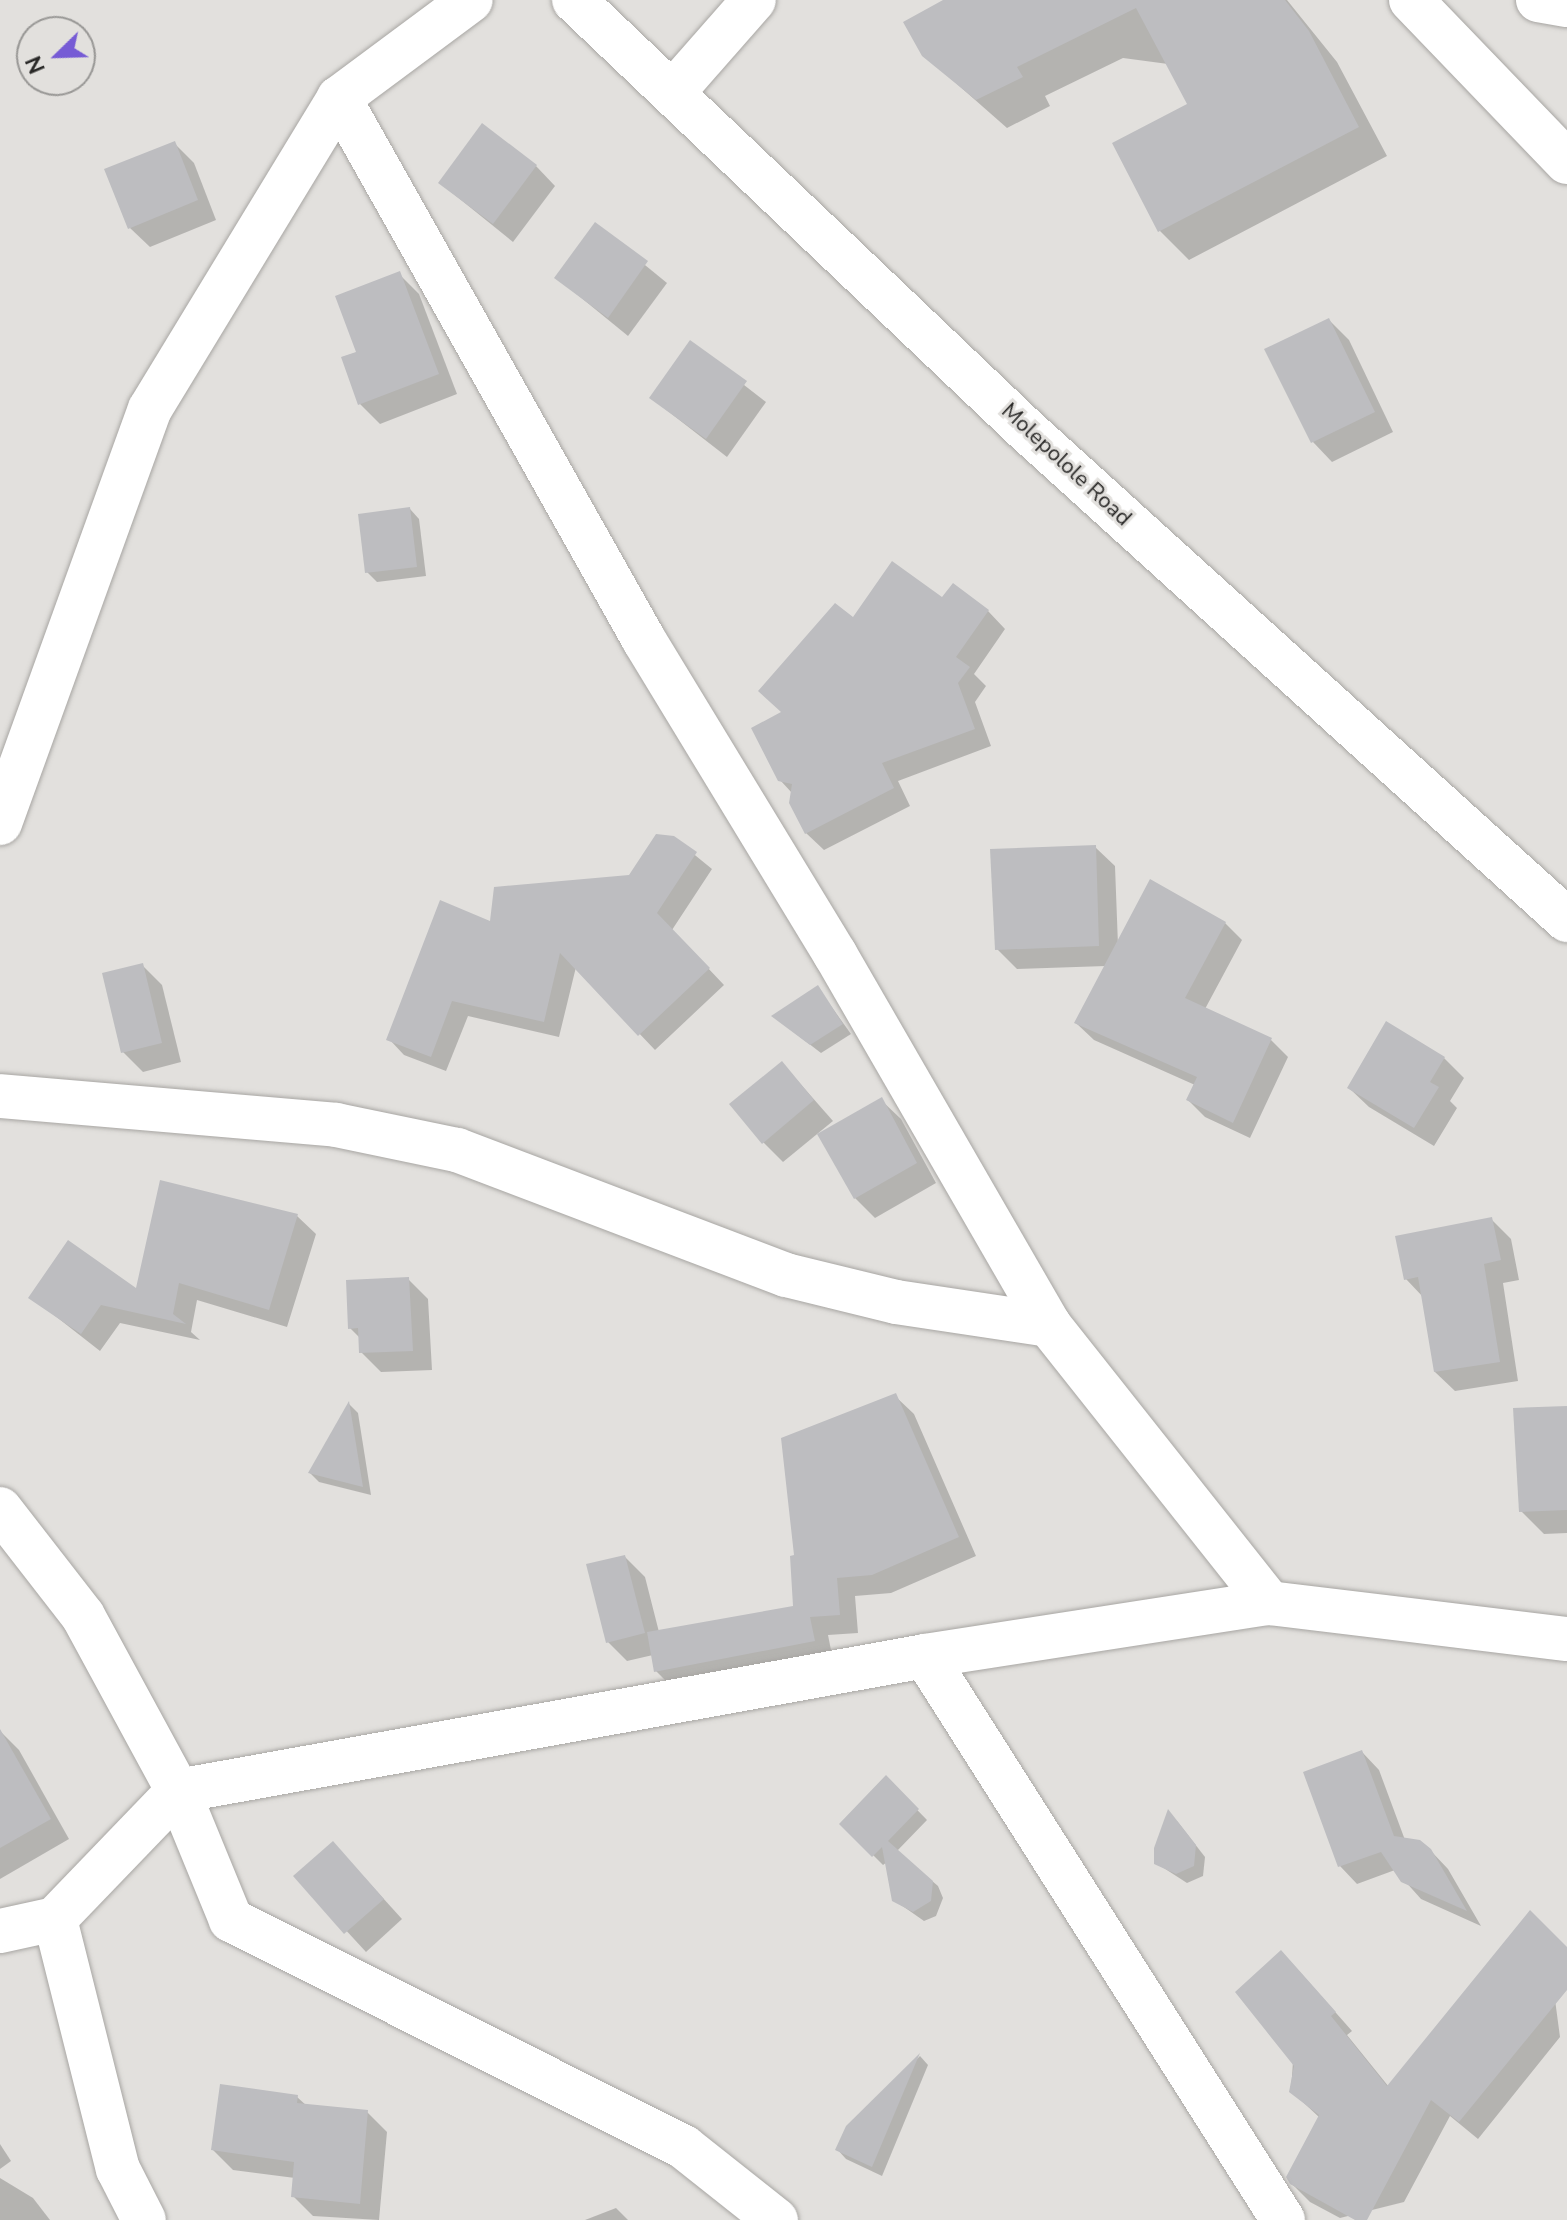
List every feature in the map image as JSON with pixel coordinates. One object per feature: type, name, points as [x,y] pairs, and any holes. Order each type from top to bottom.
[{"type":"street","points":[[0,823],[150,409],[339,98],[471,0]]},
{"type":"street","name":"Molepolole Road","points":[[574,0],[674,91],[1024,428],[1567,920]]},
{"type":"street","points":[[674,91],[754,0]]},
{"type":"street","points":[[1411,0],[1567,162]]},
{"type":"street","points":[[1538,0],[1567,5]]},
{"type":"street","points":[[339,98],[644,640],[835,954],[1049,1325],[1269,1603]]},
{"type":"street","points":[[0,1096],[336,1125],[457,1150],[786,1275],[896,1302],[1049,1325]]},
{"type":"street","points":[[0,1509],[83,1616],[178,1791],[231,1920],[684,2147],[776,2220]]},
{"type":"street","points":[[0,1931],[55,1919],[178,1791],[925,1656],[1269,1603],[1567,1639]]},
{"type":"street","points":[[925,1656],[1283,2220]]},
{"type":"street","points":[[55,1919],[118,2169],[144,2220]]},
{"type":"building","points":[[943,0],[1285,0],[1309,31],[1359,127],[1158,232],[1112,143],[1187,104],[1136,8],[1017,67],[1023,77],[976,100],[922,56],[903,22]]},
{"type":"building","points":[[482,123],[537,165],[493,224],[438,183]]},
{"type":"building","points":[[175,141],[198,200],[128,229],[104,169]]},
{"type":"building","points":[[595,222],[648,261],[608,318],[554,278]]},
{"type":"building","points":[[400,271],[439,374],[358,405],[341,357],[356,352],[335,296]]},
{"type":"building","points":[[1329,318],[1375,412],[1311,443],[1264,349]]},
{"type":"building","points":[[690,340],[747,381],[706,439],[649,398]]},
{"type":"building","points":[[410,507],[417,567],[365,573],[358,514]]},
{"type":"building","points":[[892,561],[942,597],[953,583],[989,610],[956,657],[970,667],[958,683],[975,729],[882,763],[894,788],[805,834],[789,803],[792,784],[778,781],[751,728],[781,712],[758,691],[835,603],[853,617]]},
{"type":"building","points":[[656,834],[674,836],[697,852],[657,913],[710,968],[638,1036],[560,953],[544,1022],[452,1001],[431,1057],[386,1040],[440,900],[490,921],[494,887],[629,875]]},
{"type":"building","points":[[1096,845],[1099,946],[995,950],[990,849]]},
{"type":"building","points":[[1150,879],[1226,922],[1185,998],[1272,1038],[1233,1123],[1186,1100],[1197,1077],[1074,1023]]},
{"type":"building","points":[[143,963],[162,1043],[121,1053],[102,973]]},
{"type":"building","points":[[818,985],[843,1024],[810,1045],[771,1016]]},
{"type":"building","points":[[1386,1021],[1445,1057],[1430,1082],[1439,1087],[1414,1128],[1347,1088]]},
{"type":"building","points":[[782,1061],[814,1100],[762,1144],[729,1104]]},
{"type":"building","points":[[882,1097],[917,1163],[854,1199],[817,1134]]},
{"type":"building","points":[[160,1180],[298,1214],[269,1310],[179,1283],[173,1314],[186,1324],[101,1305],[81,1334],[28,1298],[68,1240],[136,1288]]},
{"type":"building","points":[[1492,1217],[1501,1260],[1484,1264],[1500,1362],[1434,1372],[1418,1277],[1404,1280],[1395,1236]]},
{"type":"building","points":[[409,1277],[413,1351],[359,1353],[358,1328],[348,1329],[346,1280]]},
{"type":"building","points":[[896,1393],[959,1537],[872,1575],[837,1578],[840,1615],[810,1617],[815,1641],[654,1672],[647,1632],[793,1606],[790,1556],[794,1555],[781,1438]]},
{"type":"building","points":[[349,1401],[363,1487],[308,1473]]},
{"type":"building","points":[[1567,1406],[1567,1510],[1519,1512],[1513,1408]]},
{"type":"building","points":[[625,1555],[645,1633],[606,1643],[586,1564]]},
{"type":"building","points":[[0,1729],[51,1819],[0,1848]]},
{"type":"building","points":[[1362,1750],[1394,1836],[1420,1840],[1431,1849],[1467,1911],[1401,1882],[1381,1852],[1338,1867],[1303,1772]]},
{"type":"building","points":[[886,1775],[919,1809],[888,1841],[933,1881],[931,1901],[913,1912],[892,1901],[882,1847],[872,1857],[839,1824]]},
{"type":"building","points":[[1168,1809],[1196,1845],[1194,1866],[1176,1874],[1154,1864],[1154,1848]]},
{"type":"building","points":[[333,1841],[384,1899],[344,1934],[293,1876]]},
{"type":"building","points":[[1530,1910],[1567,1947],[1567,1990],[1459,2122],[1431,2100],[1367,2220],[1355,2220],[1290,2184],[1286,2177],[1319,2115],[1289,2092],[1294,2066],[1235,1992],[1281,1950],[1336,2012],[1331,2016],[1387,2086]]},
{"type":"building","points":[[920,2053],[872,2167],[835,2150],[846,2126]]},
{"type":"building","points":[[220,2084],[298,2095],[297,2103],[368,2110],[360,2204],[291,2197],[294,2162],[211,2150]]}]
